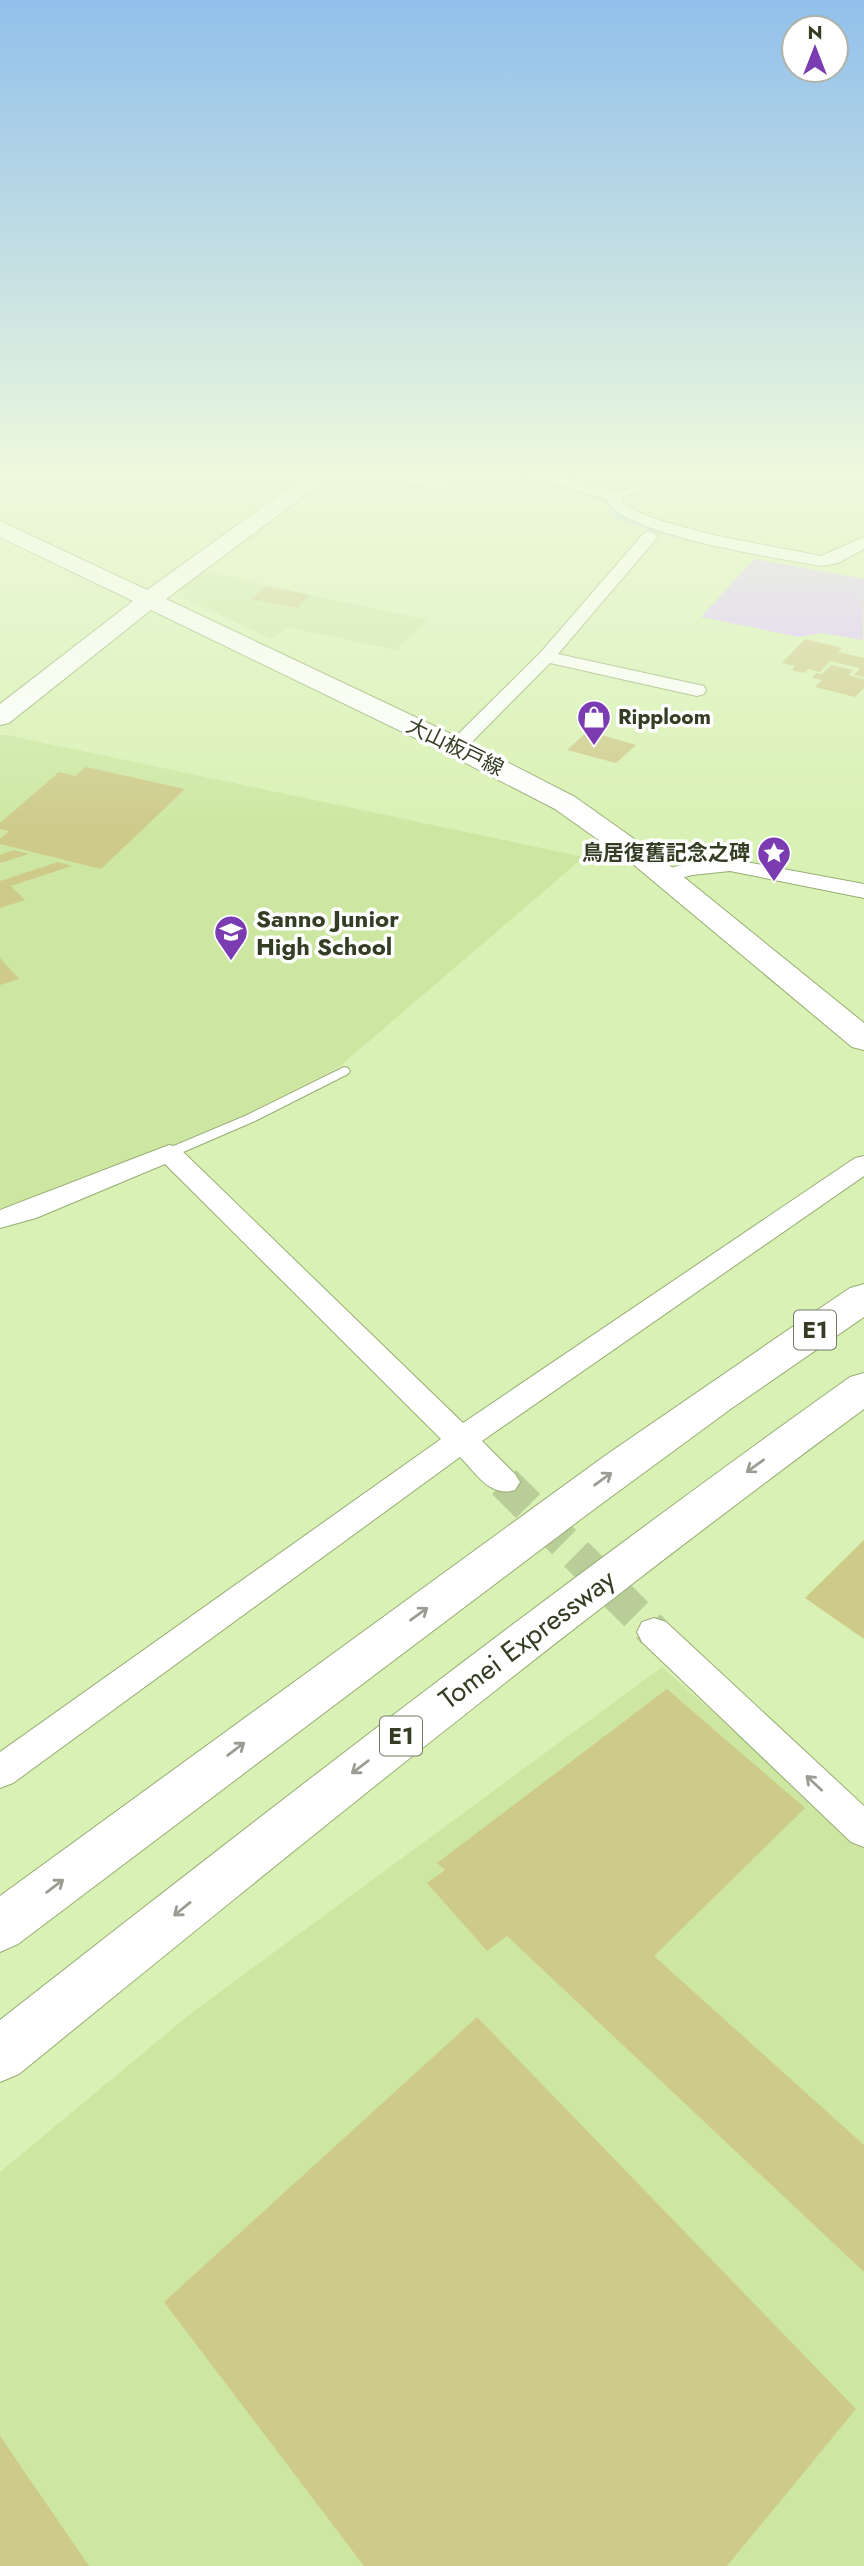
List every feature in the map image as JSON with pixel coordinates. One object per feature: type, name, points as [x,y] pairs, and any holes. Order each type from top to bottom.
[{"type":"main road","name":"大山板戸線","points":[[135,592],[456,747],[565,803],[664,876],[864,1040]]},
{"type":"main road","points":[[0,717],[160,592]]},
{"type":"main road","name":"E1","points":[[0,1927],[292,1707],[767,1362],[864,1298]]},
{"type":"main road","name":"Tomei Expressway","points":[[0,2055],[321,1797],[810,1426],[864,1388]]},
{"type":"street","points":[[456,747],[546,657],[602,592]]},
{"type":"street","points":[[546,657],[697,690]]},
{"type":"street","points":[[664,876],[692,869],[730,865],[864,891]]},
{"type":"street","points":[[0,1219],[26,1212],[169,1153],[504,1482]]},
{"type":"street","points":[[0,1772],[460,1441],[864,1164]]},
{"type":"street","points":[[654,1632],[864,1830]]},
{"type":"lane","points":[[169,1153],[251,1118],[344,1071]]},
{"type":"lane","points":[[767,1362],[864,1282]]},
{"type":"lane","points":[[810,1426],[864,1396]]},
{"type":"shaded area","points":[[182,592],[297,592],[428,620],[396,650],[287,627],[272,639],[186,599]]},
{"type":"shaded area","points":[[724,592],[864,592],[863,640],[822,633],[799,637],[701,617]]},
{"type":"shaded area","name":"Sanno Junior High School","points":[[0,735],[584,857],[339,1067],[260,1108],[35,1203],[0,1212]]},
{"type":"shaded area","points":[[662,1667],[864,1847],[864,2566],[0,2566],[0,2172],[190,2014]]},
{"type":"building","points":[[259,592],[311,595],[297,608],[251,599]]},
{"type":"building","points":[[805,639],[842,648],[838,652],[864,658],[864,677],[854,675],[860,668],[830,661],[820,672],[808,669],[804,673],[792,670],[795,666],[782,663]]},
{"type":"building","points":[[831,665],[853,670],[848,675],[864,679],[864,688],[855,697],[815,687],[822,680],[812,678],[816,673],[822,674]]},
{"type":"building","points":[[588,731],[636,745],[616,763],[567,750]]},
{"type":"building","points":[[86,767],[185,789],[101,869],[0,844],[0,839],[9,831],[0,829],[0,823],[59,772],[75,776]]},
{"type":"building","points":[[14,850],[29,854],[0,863],[0,855]]},
{"type":"building","points":[[58,862],[72,866],[11,886],[25,900],[0,908],[0,881]]},
{"type":"building","points":[[0,958],[19,979],[0,985]]},
{"type":"building","points":[[864,1540],[864,1639],[805,1598]]},
{"type":"building","points":[[667,1689],[805,1808],[654,1956],[864,2145],[864,2272],[507,1936],[487,1951],[427,1883],[445,1870],[437,1863]]},
{"type":"building","points":[[477,2017],[856,2409],[727,2566],[364,2566],[164,2302]]},
{"type":"building","points":[[0,2436],[89,2566],[0,2566]]},
{"type":"tunnel","points":[[504,1482],[654,1632]]},
{"type":"place","name":"Ripploom","points":[[594,747]]},
{"type":"place","name":"鳥居復舊記念之碑","points":[[774,883]]},
{"type":"place","name":"Sanno Junior High School","points":[[231,962]]}]
